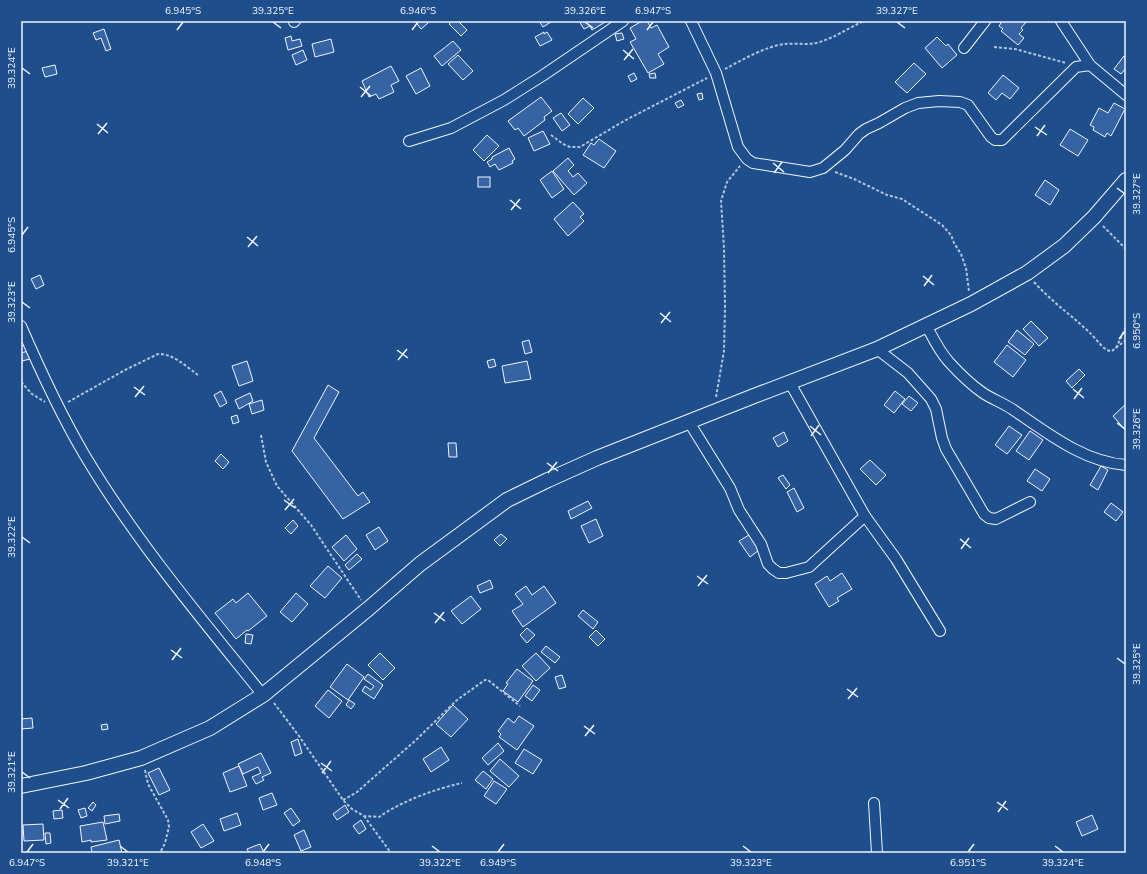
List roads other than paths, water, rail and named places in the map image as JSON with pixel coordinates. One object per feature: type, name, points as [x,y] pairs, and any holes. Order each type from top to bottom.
[{"type":"main road","points":[[21,786],[86,773],[141,758],[210,728],[264,694],[368,609],[420,564],[507,500],[597,458],[877,349],[971,304],[1027,273],[1064,246],[1094,217],[1126,180]]},
{"type":"street","points":[[409,141],[451,128],[504,100],[623,21]]},
{"type":"street","points":[[691,21],[716,73],[738,147],[747,159],[753,163],[799,171],[810,172],[823,168],[845,150],[859,134],[866,129],[905,108],[918,103],[939,101],[960,102],[968,105],[991,137],[998,141],[1002,140],[1076,67],[1090,65]]},
{"type":"street","points":[[964,48],[985,21]]},
{"type":"street","points":[[1061,21],[1090,65],[1126,95]]},
{"type":"street","points":[[926,325],[938,348],[948,361],[971,384],[983,393],[1010,408],[1050,435],[1078,450],[1107,462],[1126,465]]},
{"type":"street","points":[[21,326],[59,410],[84,455],[128,522],[182,594],[264,694]]},
{"type":"street","points":[[877,349],[908,373],[931,399],[936,409],[942,438],[946,449],[984,514],[989,518],[996,519],[1030,502]]},
{"type":"street","points":[[790,383],[865,516],[896,559],[940,631]]},
{"type":"street","points":[[689,422],[730,488],[739,510],[761,544],[768,564],[779,572],[786,573],[809,567],[865,516]]},
{"type":"street","points":[[874,803],[877,853]]}]
